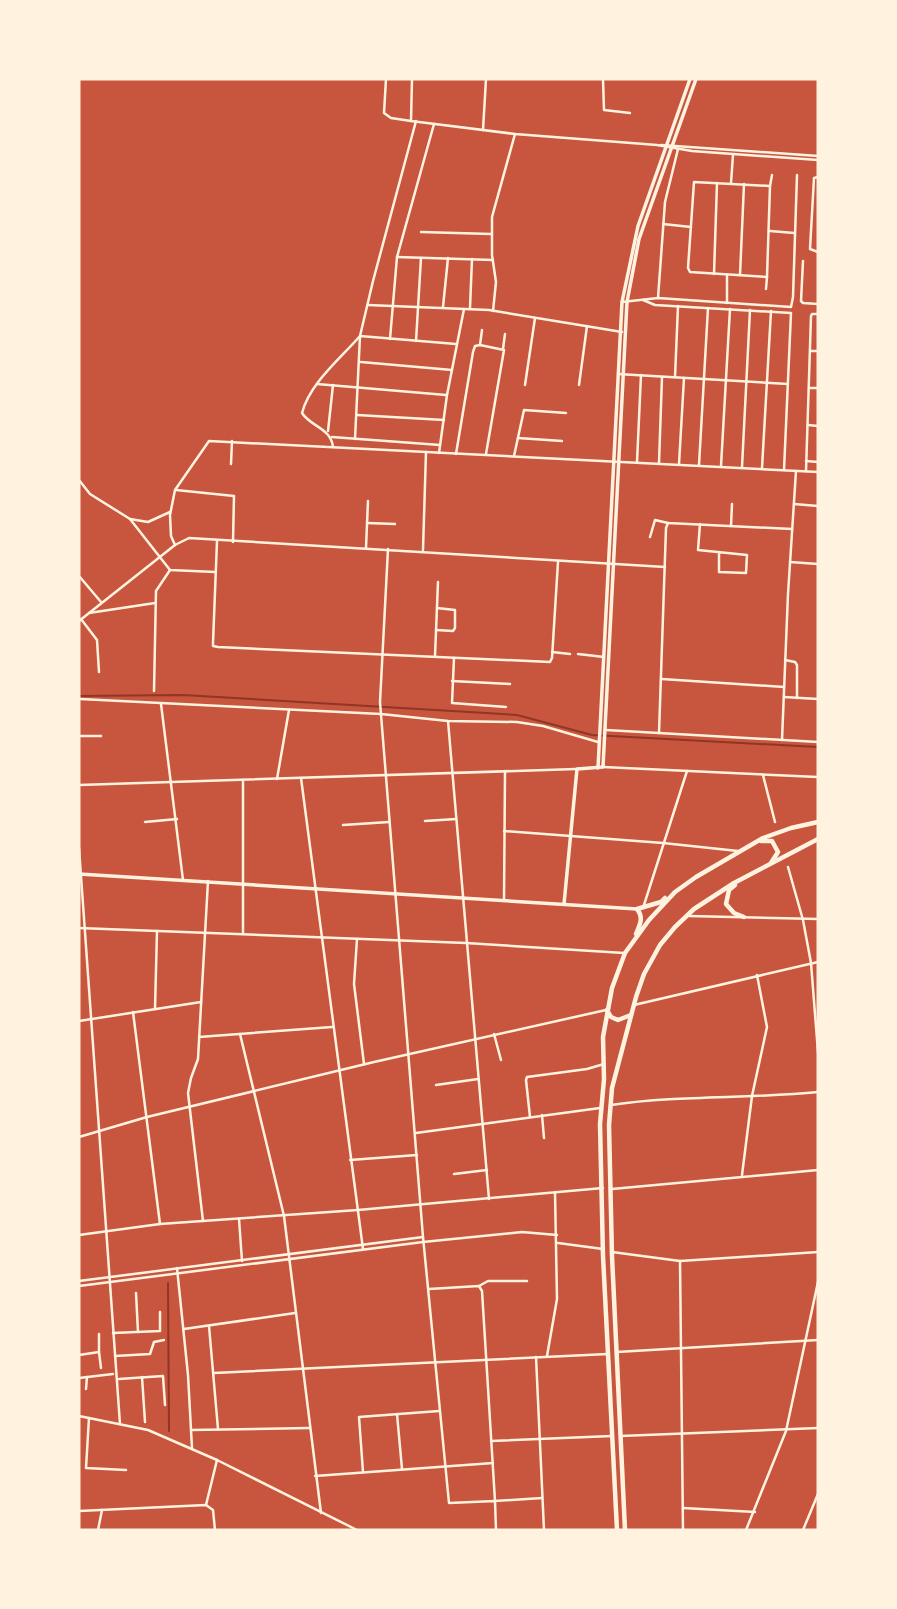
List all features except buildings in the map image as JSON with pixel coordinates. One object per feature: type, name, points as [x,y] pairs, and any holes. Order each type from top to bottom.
[{"type":"highway","points":[[634,942],[641,922],[640,909],[660,902],[696,877],[756,842],[783,831],[818,822]]},
{"type":"highway","points":[[625,1530],[612,1251],[611,1105],[612,1088],[634,1005],[652,958],[686,916],[738,881],[818,839]]},
{"type":"highway","points":[[756,842],[772,841],[777,846],[776,858],[768,866]]},
{"type":"highway","points":[[738,881],[729,890],[726,904],[734,914],[744,917]]},
{"type":"highway","points":[[617,1530],[603,1249],[603,1037],[612,988],[625,953],[649,920],[675,892]]},
{"type":"highway","points":[[607,1010],[611,1017],[618,1020],[632,1015]]},
{"type":"street","points":[[386,79],[384,113],[391,118],[515,134],[818,158]]},
{"type":"street","points":[[355,439],[360,336],[414,121],[412,79]]},
{"type":"street","points":[[483,130],[486,79]]},
{"type":"street","points":[[603,79],[604,110],[630,113]]},
{"type":"street","points":[[600,768],[615,565],[624,302],[638,226],[690,79]]},
{"type":"street","points":[[624,302],[639,239],[696,79]]},
{"type":"street","points":[[390,339],[397,257],[434,124]]},
{"type":"street","points":[[494,311],[496,282],[492,217],[515,134]]},
{"type":"street","points":[[678,147],[733,155],[818,158]]},
{"type":"street","points":[[659,298],[666,191],[678,147]]},
{"type":"street","points":[[732,183],[733,155]]},
{"type":"street","points":[[766,289],[772,175]]},
{"type":"street","points":[[624,302],[659,298],[791,307],[797,175]]},
{"type":"street","points":[[818,177],[814,178],[810,249],[818,252]]},
{"type":"street","points":[[768,277],[690,272],[692,185],[698,182],[771,186]]},
{"type":"street","points":[[714,275],[718,183]]},
{"type":"street","points":[[740,276],[744,184]]},
{"type":"street","points":[[663,224],[691,227]]},
{"type":"street","points":[[770,231],[795,233]]},
{"type":"street","points":[[421,232],[492,234]]},
{"type":"street","points":[[397,257],[493,260]]},
{"type":"street","points":[[416,341],[421,258]]},
{"type":"street","points":[[443,308],[448,258]]},
{"type":"street","points":[[470,309],[472,259]]},
{"type":"street","points":[[803,261],[801,301],[818,304]]},
{"type":"street","points":[[727,276],[727,303]]},
{"type":"street","points":[[643,300],[655,305],[791,313],[784,470]]},
{"type":"street","points":[[368,305],[494,311],[623,332]]},
{"type":"street","points":[[675,377],[678,306]]},
{"type":"street","points":[[699,465],[708,308]]},
{"type":"street","points":[[439,453],[464,309]]},
{"type":"street","points":[[721,467],[730,309]]},
{"type":"street","points":[[742,468],[750,310]]},
{"type":"street","points":[[762,469],[771,311]]},
{"type":"street","points":[[806,471],[811,316],[818,314]]},
{"type":"street","points":[[525,385],[535,318]]},
{"type":"street","points":[[579,385],[587,326]]},
{"type":"street","points":[[480,345],[482,330]]},
{"type":"street","points":[[486,455],[505,334]]},
{"type":"street","points":[[360,336],[456,344]]},
{"type":"street","points":[[328,432],[306,419],[302,413],[304,403],[317,384],[360,336]]},
{"type":"street","points":[[456,454],[475,346],[503,349]]},
{"type":"street","points":[[811,351],[818,351]]},
{"type":"street","points":[[360,362],[452,370]]},
{"type":"street","points":[[621,374],[788,384]]},
{"type":"street","points":[[637,462],[641,375]]},
{"type":"street","points":[[659,463],[662,376]]},
{"type":"street","points":[[679,464],[684,378]]},
{"type":"street","points":[[317,384],[447,395]]},
{"type":"street","points":[[333,385],[328,432],[333,447]]},
{"type":"street","points":[[809,388],[818,388]]},
{"type":"street","points":[[514,456],[524,410],[566,413]]},
{"type":"street","points":[[357,415],[444,420]]},
{"type":"street","points":[[808,425],[818,426]]},
{"type":"street","points":[[331,438],[440,445]]},
{"type":"street","points":[[518,438],[562,441]]},
{"type":"street","points":[[175,545],[171,536],[171,512],[176,490],[204,444],[215,440],[818,472]]},
{"type":"street","points":[[231,464],[232,441]]},
{"type":"street","points":[[423,551],[426,452]]},
{"type":"street","points":[[604,730],[604,657],[617,461]]},
{"type":"street","points":[[806,461],[818,461]]},
{"type":"street","points":[[782,740],[796,471]]},
{"type":"street","points":[[79,480],[90,494],[130,519],[170,570],[216,572]]},
{"type":"street","points":[[176,490],[234,496],[233,542]]},
{"type":"street","points":[[366,548],[368,501]]},
{"type":"street","points":[[793,503],[818,506]]},
{"type":"street","points":[[731,526],[732,505]]},
{"type":"street","points":[[130,519],[148,522],[171,512]]},
{"type":"street","points":[[650,537],[654,520],[792,529]]},
{"type":"street","points":[[367,523],[395,524]]},
{"type":"street","points":[[659,733],[668,523]]},
{"type":"street","points":[[700,524],[698,550],[747,555],[747,573],[719,572],[719,553]]},
{"type":"street","points":[[99,672],[97,640],[80,620],[175,545],[189,538],[665,567]]},
{"type":"street","points":[[217,541],[213,646],[550,662],[558,561]]},
{"type":"street","points":[[388,549],[380,713],[423,1240],[449,1503],[542,1498]]},
{"type":"street","points":[[790,562],[818,564]]},
{"type":"street","points":[[154,691],[156,591],[170,570]]},
{"type":"street","points":[[79,576],[101,602]]},
{"type":"street","points":[[435,657],[438,582]]},
{"type":"street","points":[[89,613],[155,603]]},
{"type":"street","points":[[436,630],[453,631],[455,628],[454,610],[437,608]]},
{"type":"street","points":[[552,652],[570,654]]},
{"type":"street","points":[[578,654],[604,657]]},
{"type":"street","points":[[454,658],[452,703],[506,708]]},
{"type":"street","points":[[785,660],[797,665],[797,698]]},
{"type":"street","points":[[661,678],[784,687]]},
{"type":"street","points":[[452,681],[510,684]]},
{"type":"street","points":[[784,697],[818,699]]},
{"type":"street","points":[[80,699],[380,713],[448,721],[517,722],[601,740]]},
{"type":"street","points":[[161,704],[183,880]]},
{"type":"street","points":[[277,779],[289,710]]},
{"type":"street","points":[[448,721],[489,1199]]},
{"type":"street","points":[[604,730],[818,742]]},
{"type":"street","points":[[79,736],[101,736]]},
{"type":"street","points":[[79,785],[600,768],[818,777]]},
{"type":"street","points":[[564,904],[577,769]]},
{"type":"street","points":[[80,874],[640,909],[687,771]]},
{"type":"street","points":[[504,900],[505,772]]},
{"type":"street","points":[[763,775],[775,822]]},
{"type":"street","points":[[301,778],[363,1249]]},
{"type":"street","points":[[243,780],[243,934]]},
{"type":"street","points":[[425,821],[456,818]]},
{"type":"street","points":[[145,822],[177,819]]},
{"type":"street","points":[[343,825],[389,822]]},
{"type":"street","points":[[504,831],[740,851]]},
{"type":"street","points":[[79,848],[120,1424]]},
{"type":"street","points":[[788,867],[803,920],[811,963],[818,1052]]},
{"type":"street","points":[[204,1221],[189,1107],[189,1086],[198,1059],[208,881]]},
{"type":"street","points":[[686,916],[818,919]]},
{"type":"street","points":[[79,928],[466,943],[625,953]]},
{"type":"street","points":[[155,1009],[157,930]]},
{"type":"street","points":[[357,939],[354,984],[364,1065]]},
{"type":"street","points":[[634,1005],[818,962]]},
{"type":"street","points":[[743,1177],[752,1096],[767,1027],[757,975]]},
{"type":"street","points":[[79,1021],[201,1002]]},
{"type":"street","points":[[79,1137],[147,1117],[338,1071],[607,1010]]},
{"type":"street","points":[[133,1012],[160,1224]]},
{"type":"street","points":[[199,1037],[333,1027]]},
{"type":"street","points":[[240,1034],[284,1216],[321,1513]]},
{"type":"street","points":[[494,1034],[501,1060]]},
{"type":"street","points":[[530,1117],[527,1077],[587,1069],[604,1064]]},
{"type":"street","points":[[436,1085],[478,1079]]},
{"type":"street","points":[[611,1105],[657,1098],[752,1096],[818,1091]]},
{"type":"street","points":[[416,1133],[602,1107]]},
{"type":"street","points":[[542,1115],[544,1138]]},
{"type":"street","points":[[350,1160],[417,1155]]},
{"type":"street","points":[[454,1174],[487,1170]]},
{"type":"street","points":[[612,1189],[818,1170]]},
{"type":"street","points":[[79,1235],[160,1224],[421,1205],[603,1188]]},
{"type":"street","points":[[547,1357],[557,1299],[555,1192]]},
{"type":"street","points":[[239,1219],[242,1262]]},
{"type":"street","points":[[289,1256],[362,1244],[522,1232],[557,1235]]},
{"type":"street","points":[[79,1283],[423,1240]]},
{"type":"street","points":[[557,1242],[603,1249]]},
{"type":"street","points":[[612,1251],[680,1261],[818,1252]]},
{"type":"street","points":[[680,1261],[683,1530]]},
{"type":"street","points":[[177,1270],[184,1329],[191,1448]]},
{"type":"street","points":[[429,1289],[479,1286],[488,1282],[527,1281]]},
{"type":"street","points":[[746,1530],[786,1431],[818,1282]]},
{"type":"street","points":[[479,1286],[482,1291],[496,1530]]},
{"type":"street","points":[[136,1293],[138,1332]]},
{"type":"street","points":[[113,1333],[160,1331],[160,1312]]},
{"type":"street","points":[[184,1329],[296,1313]]},
{"type":"street","points":[[209,1326],[218,1429]]},
{"type":"street","points":[[99,1334],[101,1368]]},
{"type":"street","points":[[115,1356],[150,1354],[154,1342],[164,1340]]},
{"type":"street","points":[[617,1353],[818,1340]]},
{"type":"street","points":[[79,1354],[99,1352]]},
{"type":"street","points":[[214,1374],[608,1353]]},
{"type":"street","points":[[536,1357],[544,1530]]},
{"type":"street","points":[[79,1378],[113,1374]]},
{"type":"street","points":[[117,1379],[163,1376],[164,1405]]},
{"type":"street","points":[[86,1389],[87,1377]]},
{"type":"street","points":[[142,1377],[145,1422]]},
{"type":"street","points":[[363,1472],[359,1417],[439,1411]]},
{"type":"street","points":[[397,1414],[402,1469]]},
{"type":"street","points":[[79,1416],[148,1430],[217,1460],[357,1530]]},
{"type":"street","points":[[89,1418],[86,1468],[126,1470]]},
{"type":"street","points":[[191,1430],[309,1427]]},
{"type":"street","points":[[621,1436],[818,1428]]},
{"type":"street","points":[[491,1441],[612,1436]]},
{"type":"street","points":[[206,1505],[217,1460]]},
{"type":"street","points":[[315,1476],[493,1463]]},
{"type":"street","points":[[803,1530],[818,1494]]},
{"type":"street","points":[[79,1511],[206,1505],[213,1510],[215,1530]]},
{"type":"street","points":[[683,1508],[755,1512]]},
{"type":"street","points":[[98,1530],[102,1510]]},
{"type":"waterway","points":[[79,696],[183,695],[517,715],[592,735],[818,747]]},
{"type":"waterway","points":[[168,1283],[169,1431]]}]
